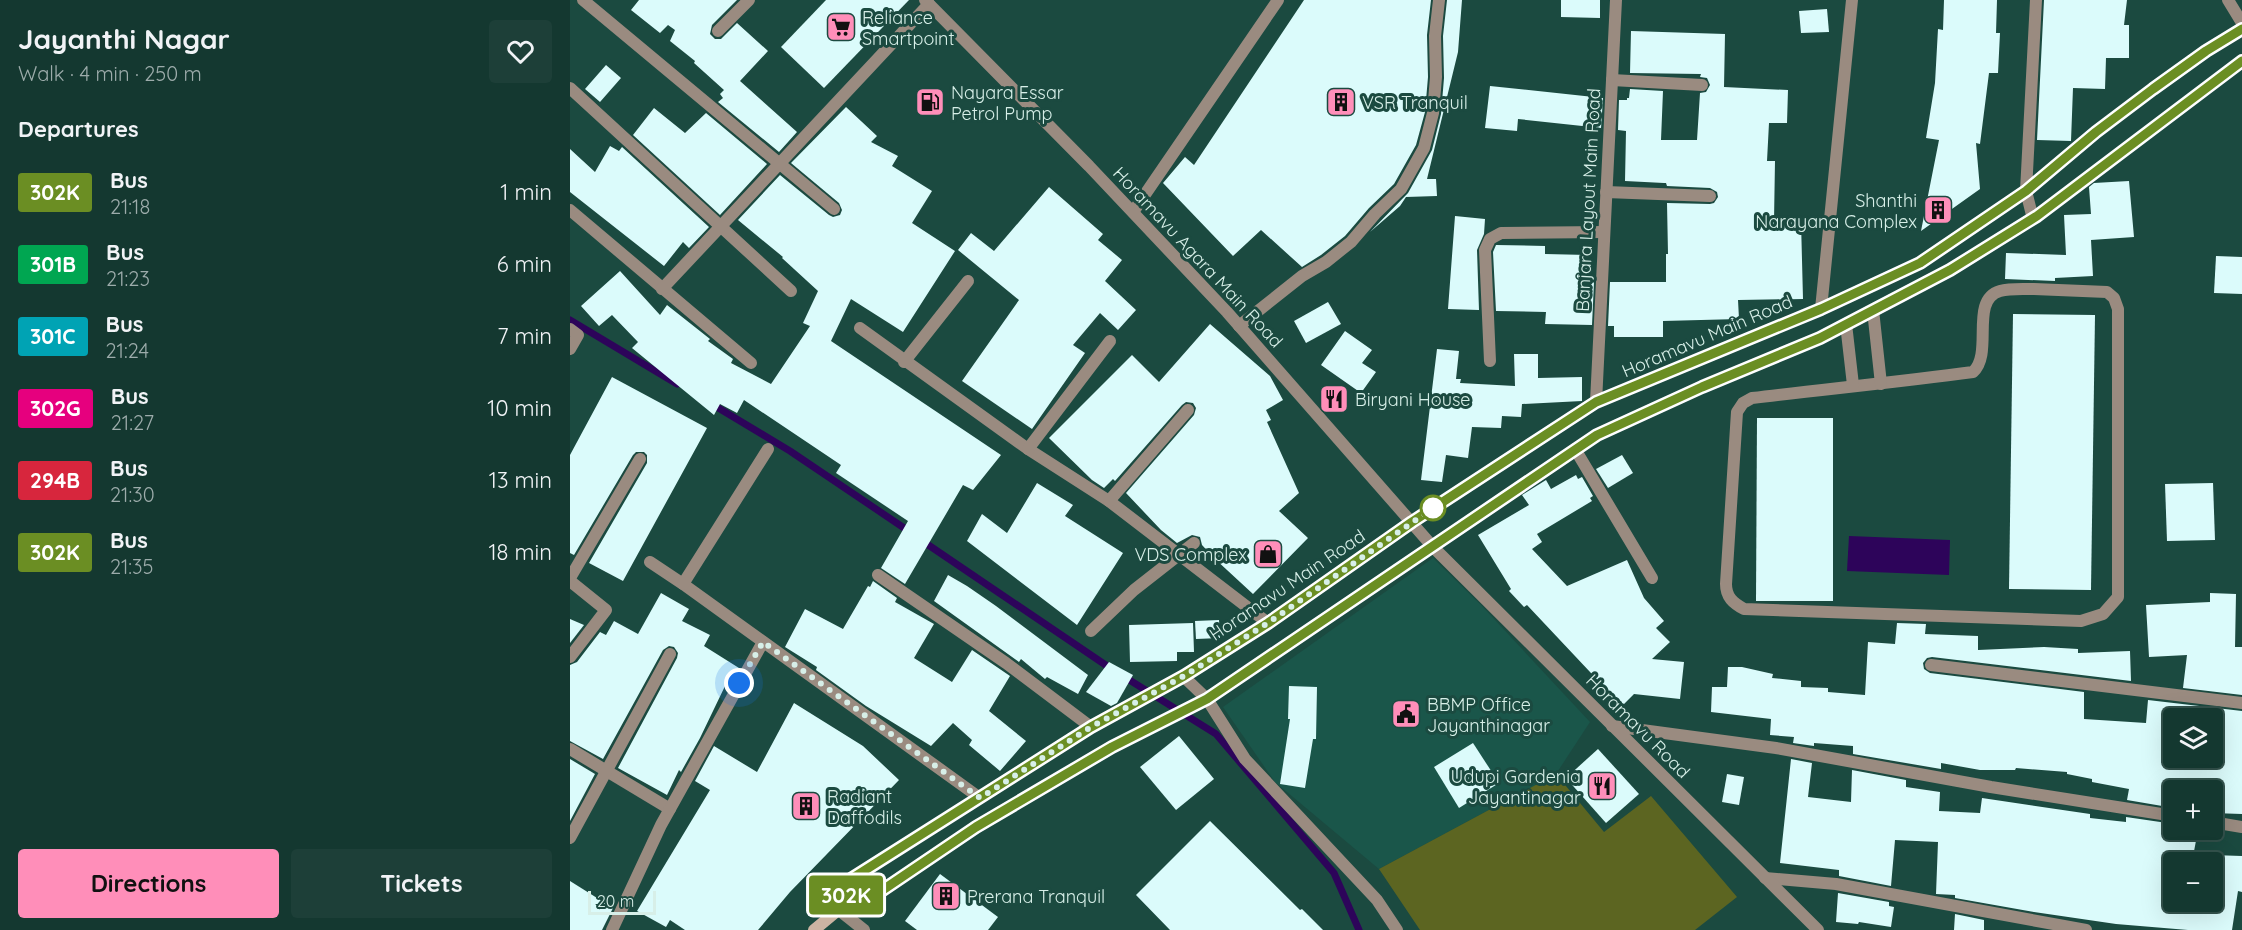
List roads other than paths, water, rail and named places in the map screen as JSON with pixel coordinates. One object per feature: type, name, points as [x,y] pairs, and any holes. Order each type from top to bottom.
[{"type":"main road","name":"Horamavu Main Road","points":[[841,908],[851,879],[1091,727],[1184,676],[1268,623],[1412,522],[1596,402],[1821,309],[1920,263],[2026,191],[2096,132],[2153,89],[2206,51],[2242,29]]},
{"type":"main road","points":[[814,930],[841,908],[865,902],[976,827],[1112,747],[1207,699],[1434,548],[1597,435],[1702,387],[1820,338],[1950,270],[2033,219],[2242,61]]},
{"type":"street","points":[[583,0],[834,209]]},
{"type":"street","points":[[718,31],[749,0]]},
{"type":"street","points":[[1133,212],[1278,0]]},
{"type":"street","points":[[1239,326],[1302,276],[1326,262],[1351,242],[1401,189],[1424,148],[1433,113],[1436,78],[1435,36],[1439,0]]},
{"type":"street","name":"Banjara Layout Main Road","points":[[1596,402],[1616,0]]},
{"type":"street","points":[[1821,309],[1852,0]]},
{"type":"street","points":[[2033,219],[2026,191],[2036,0]]},
{"type":"street","points":[[2228,0],[2242,23]]},
{"type":"street","points":[[662,289],[927,2]]},
{"type":"street","name":"Horamavu Agara Main Road","points":[[927,2],[1133,212],[1239,326],[1434,548]]},
{"type":"street","points":[[1612,80],[1702,85]]},
{"type":"street","points":[[570,87],[791,291]]},
{"type":"street","points":[[1606,192],[1710,196]]},
{"type":"street","points":[[570,210],[750,363]]},
{"type":"street","points":[[1490,361],[1485,250],[1490,239],[1501,233],[1604,232]]},
{"type":"street","points":[[904,362],[968,281]]},
{"type":"street","points":[[2001,290],[2107,292],[2114,298],[2118,309],[2118,597],[2103,614],[2081,621],[1744,609],[1733,603],[1726,592],[1726,584],[1737,412],[1743,403],[1752,398],[1881,384],[1973,372],[1981,359],[1986,302],[1991,295],[2001,290]]},
{"type":"street","points":[[1873,310],[1881,384]]},
{"type":"street","points":[[1846,324],[1853,386]]},
{"type":"street","points":[[860,328],[904,362],[1028,449],[1109,501],[1268,623]]},
{"type":"street","points":[[570,329],[579,335],[570,349]]},
{"type":"street","points":[[1028,449],[1110,341]]},
{"type":"street","points":[[1109,501],[1188,410]]},
{"type":"street","points":[[683,584],[768,449]]},
{"type":"street","points":[[1575,449],[1652,578]]},
{"type":"street","points":[[570,657],[606,610],[570,579],[640,459]]},
{"type":"street","points":[[1091,632],[1134,590],[1194,543]]},
{"type":"street","name":"Horamavu Road","points":[[1434,548],[1818,930]]},
{"type":"street","points":[[650,562],[980,798]]},
{"type":"street","points":[[878,575],[1006,663],[1091,727]]},
{"type":"street","points":[[612,930],[670,809],[763,642]]},
{"type":"street","points":[[570,838],[670,654]]},
{"type":"street","points":[[1931,665],[2242,703]]},
{"type":"street","points":[[1184,676],[1207,699],[1245,759],[1377,900],[1397,930]]},
{"type":"street","points":[[1612,726],[1776,748],[1991,788],[2163,814]]},
{"type":"street","points":[[570,749],[670,809]]},
{"type":"street","points":[[2223,824],[2242,827]]},
{"type":"street","points":[[1766,878],[1836,884],[2086,930]]},
{"type":"street","points":[[841,908],[864,930]]},
{"type":"waterway","points":[[570,320],[677,384]]},
{"type":"waterway","points":[[710,403],[790,451],[910,532]]},
{"type":"waterway","points":[[921,540],[1113,670]]},
{"type":"waterway","points":[[1123,676],[1216,734],[1334,873],[1359,930]]},
{"type":"place","name":"Reliance Smartpoint","points":[[841,27]]},
{"type":"place","name":"Nayara Essar Petrol Pump","points":[[930,102]]},
{"type":"place","name":"VSR Tranquil","points":[[1341,102]]},
{"type":"place","name":"Shanthi Narayana Complex","points":[[1938,210]]},
{"type":"place","name":"Biryani House","points":[[1334,399]]},
{"type":"place","name":"VDS Complex","points":[[1268,554]]},
{"type":"place","name":"BBMP Office Jayanthinagar","points":[[1406,714]]},
{"type":"place","name":"Udupi Gardenia Jayantinagar","points":[[1602,786]]},
{"type":"place","name":"Radiant Daffodils","points":[[806,806]]},
{"type":"place","name":"Prerana Tranquil","points":[[946,896]]}]
